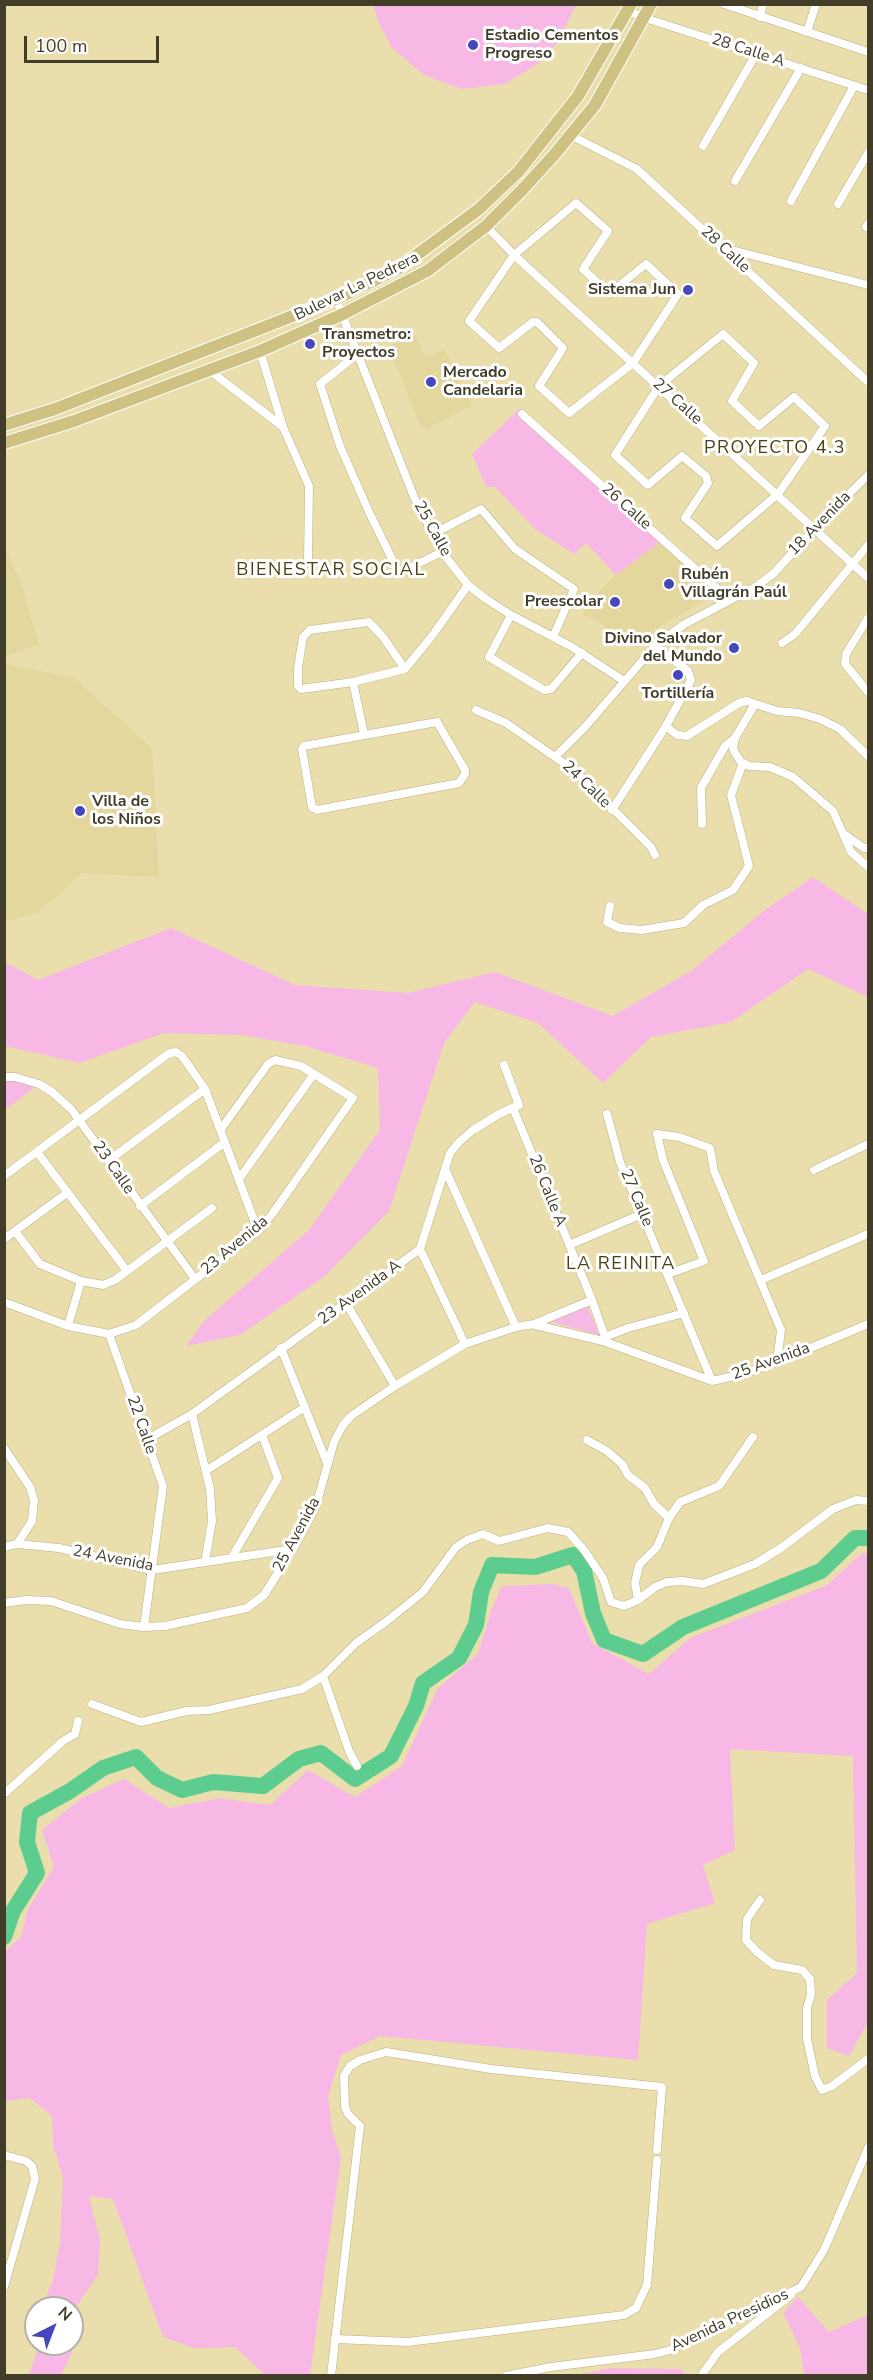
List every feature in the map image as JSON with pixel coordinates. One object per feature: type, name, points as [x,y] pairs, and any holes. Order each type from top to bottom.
[{"type":"main road","name":"Bulevar La Pedrera","points":[[4,442],[65,425],[260,351],[344,314],[427,272],[486,226],[522,190],[570,135],[595,105],[651,4]]},
{"type":"main road","name":"Bulevar La Pedrera","points":[[4,425],[55,410],[336,299],[399,268],[479,209],[510,179],[578,96],[629,8]]},
{"type":"street","points":[[760,17],[764,4]]},
{"type":"street","points":[[807,32],[816,4]]},
{"type":"street","points":[[727,5],[868,52]]},
{"type":"street","name":"28 Calle A","points":[[629,8],[645,18],[868,90]]},
{"type":"street","points":[[703,146],[756,54]]},
{"type":"street","points":[[735,181],[801,68]]},
{"type":"street","points":[[791,201],[854,86]]},
{"type":"street","name":"28 Calle","points":[[570,135],[637,169],[868,381]]},
{"type":"street","points":[[838,204],[868,153]]},
{"type":"street","points":[[576,202],[608,231],[583,269],[609,294],[646,264],[678,294],[633,363],[570,413],[539,386],[563,348],[535,321],[499,348],[470,322],[514,255],[576,202]]},
{"type":"street","name":"27 Calle","points":[[486,226],[514,255],[868,578]]},
{"type":"street","points":[[723,248],[868,285]]},
{"type":"street","name":"25 Calle","points":[[336,299],[360,353],[414,497],[442,552],[468,585],[511,615],[582,653],[624,681]]},
{"type":"street","points":[[723,334],[754,363],[732,401],[759,426],[794,397],[825,426],[778,494],[716,546],[685,518],[708,483],[706,476],[680,456],[648,484],[615,455],[659,386],[723,334]]},
{"type":"street","points":[[260,351],[283,427],[309,486],[308,563]]},
{"type":"street","points":[[360,353],[320,385],[340,446],[397,569],[403,571],[442,552]]},
{"type":"street","points":[[209,370],[283,427]]},
{"type":"street","name":"26 Calle","points":[[522,414],[730,600]]},
{"type":"street","name":"18 Avenida","points":[[555,757],[585,727],[655,645],[683,625],[757,586],[774,573],[868,475]]},
{"type":"street","points":[[433,534],[481,509],[514,549],[574,589],[553,637]]},
{"type":"street","points":[[782,643],[795,634],[868,545]]},
{"type":"street","points":[[405,669],[377,629],[366,621],[310,630],[303,637],[298,686],[301,689],[353,682],[405,669],[432,636],[468,585]]},
{"type":"street","points":[[511,615],[489,657],[544,690],[551,689],[582,653]]},
{"type":"street","points":[[868,618],[846,654],[845,664],[868,692]]},
{"type":"street","points":[[612,810],[666,726],[690,682],[691,675],[687,669],[655,645]]},
{"type":"street","points":[[353,682],[364,734]]},
{"type":"street","points":[[666,726],[677,735],[687,736],[747,701],[777,711],[799,713],[820,719],[840,729],[868,756]]},
{"type":"street","points":[[702,824],[701,788],[725,746],[735,738],[755,704]]},
{"type":"street","name":"24 Calle","points":[[476,710],[506,723],[575,771],[651,846],[655,855]]},
{"type":"street","points":[[437,722],[465,770],[465,774],[459,783],[317,810],[312,807],[302,748],[364,734],[437,722]]},
{"type":"street","points":[[735,738],[734,752],[743,763],[749,766],[770,767],[794,777],[833,811],[851,852],[868,867]]},
{"type":"street","points":[[610,906],[607,922],[620,928],[642,930],[684,923],[703,905],[733,890],[749,866],[731,795],[743,763]]},
{"type":"street","points":[[843,834],[864,848],[868,848]]},
{"type":"street","points":[[4,1176],[168,1054],[176,1052],[182,1056],[206,1089],[258,1231]]},
{"type":"street","points":[[221,1129],[272,1061],[301,1066],[314,1074],[239,1179]]},
{"type":"street","name":"26 Calle A","points":[[504,1065],[516,1106],[592,1300],[604,1339]]},
{"type":"street","name":"23 Avenida","points":[[109,1334],[136,1325],[258,1231],[273,1213],[352,1098],[314,1074]]},
{"type":"street","name":"23 Calle","points":[[4,1077],[15,1077],[39,1084],[52,1092],[80,1120],[195,1279]]},
{"type":"street","points":[[108,1161],[206,1089]]},
{"type":"street","points":[[465,1344],[420,1249],[450,1153],[473,1130],[516,1106]]},
{"type":"street","name":"27 Calle","points":[[607,1114],[620,1162],[712,1381]]},
{"type":"street","points":[[668,1274],[704,1261],[663,1160],[657,1134],[679,1137],[710,1148],[714,1171],[781,1330],[777,1362]]},
{"type":"street","points":[[140,1206],[225,1142]]},
{"type":"street","points":[[814,1170],[868,1144]]},
{"type":"street","points":[[37,1152],[127,1271]]},
{"type":"street","points":[[445,1169],[516,1327]]},
{"type":"street","points":[[4,1239],[67,1193]]},
{"type":"street","points":[[15,1231],[40,1264],[81,1281],[103,1285],[115,1280],[168,1243],[212,1208]]},
{"type":"street","points":[[569,1245],[642,1214]]},
{"type":"street","points":[[761,1280],[868,1234]]},
{"type":"street","name":"23 Avenida A","points":[[146,1440],[192,1414],[420,1249]]},
{"type":"street","points":[[68,1326],[81,1281]]},
{"type":"street","name":"25 Avenida","points":[[4,1603],[26,1600],[51,1601],[120,1624],[144,1627],[165,1626],[247,1608],[264,1595],[293,1549],[316,1506],[327,1463],[343,1425],[351,1416],[395,1386],[465,1344],[516,1327],[534,1324],[592,1300]]},
{"type":"street","points":[[4,1302],[68,1326],[109,1334]]},
{"type":"street","points":[[346,1303],[395,1386]]},
{"type":"street","points":[[604,1339],[628,1328],[684,1313]]},
{"type":"street","name":"25 Avenida","points":[[534,1324],[604,1339],[712,1381],[777,1362],[868,1324]]},
{"type":"street","name":"22 Calle","points":[[109,1334],[163,1486],[144,1627]]},
{"type":"street","points":[[281,1348],[327,1463]]},
{"type":"street","points":[[207,1470],[305,1407]]},
{"type":"street","points":[[192,1414],[207,1470],[212,1521],[205,1562]]},
{"type":"street","points":[[232,1557],[278,1478],[262,1435]]},
{"type":"street","points":[[638,1600],[635,1583],[639,1565],[657,1547],[669,1518],[680,1502],[719,1486],[753,1437]]},
{"type":"street","points":[[587,1440],[607,1451],[622,1464],[628,1475],[645,1488],[654,1504],[669,1518]]},
{"type":"street","points":[[4,1448],[30,1487],[34,1500],[32,1521],[17,1544]]},
{"type":"street","points":[[92,1704],[141,1722],[302,1689],[323,1676],[356,1643],[387,1622],[423,1592],[456,1547],[483,1534],[499,1541],[548,1528],[568,1532],[584,1550],[603,1578],[611,1602],[624,1606],[667,1582],[683,1581],[703,1584],[755,1564],[781,1548],[833,1509],[856,1500],[868,1501]]},
{"type":"street","name":"24 Avenida","points":[[5,1547],[17,1544],[59,1548],[153,1570],[293,1549]]},
{"type":"street","points":[[323,1676],[346,1743],[357,1766]]},
{"type":"street","points":[[4,1794],[63,1741],[75,1734],[78,1721]]},
{"type":"street","points":[[760,1900],[747,1919],[746,1940],[774,1965],[802,1970],[810,1979],[807,2039],[815,2076],[822,2090],[832,2086],[868,2059]]},
{"type":"street","points":[[331,2376],[360,2126],[348,2114],[345,2107],[344,2076],[350,2066],[360,2060],[386,2052],[491,2069],[662,2087],[657,2150]]},
{"type":"street","name":"Avenida Presidios","points":[[506,2376],[551,2367],[655,2354],[670,2350],[801,2287],[824,2250],[868,2148]]},
{"type":"street","points":[[4,2155],[27,2161],[35,2172],[35,2179],[4,2287]]},
{"type":"street","points":[[335,2339],[408,2342],[624,2315],[636,2308],[647,2285],[657,2160]]},
{"type":"street","points":[[701,2376],[718,2352],[801,2287]]},
{"type":"shaded area","name":"Estadio Cementos Progreso","points":[[373,4],[576,5],[558,42],[539,63],[505,84],[462,89],[424,75],[392,48],[378,21]]},
{"type":"shaded area","name":"Mercado Candelaria","points":[[416,336],[426,358],[444,349],[472,405],[426,430],[425,426],[421,427],[388,346]]},
{"type":"shaded area","points":[[520,408],[665,538],[616,575],[586,543],[574,554],[535,529],[495,487],[486,487],[472,454]]},
{"type":"shaded area","name":"Rubén Villagrán Paúl","points":[[665,538],[721,591],[656,629],[637,649],[597,621],[582,615],[599,592],[616,575]]},
{"type":"shaded area","points":[[5,548],[21,583],[39,645],[5,656]]},
{"type":"shaded area","name":"Villa de los Niños","points":[[5,664],[75,678],[152,749],[159,877],[81,873],[38,913],[5,921]]},
{"type":"shaded area","points":[[813,877],[868,914],[868,997],[808,969],[731,1022],[651,1037],[603,1083],[538,1023],[475,1002],[444,1043],[389,1211],[325,1276],[240,1335],[186,1346],[205,1320],[309,1230],[380,1130],[378,1068],[305,1046],[242,1035],[164,1033],[79,1063],[5,1046],[5,962],[38,980],[171,928],[295,985],[408,993],[495,972],[613,1016],[691,971],[765,910]]},
{"type":"shaded area","points":[[5,1077],[39,1084],[5,1110]]},
{"type":"shaded area","points":[[587,1305],[599,1335],[549,1321]]},
{"type":"shaded area","points":[[862,1553],[868,1554],[868,2022],[849,2056],[827,2048],[827,2000],[857,1973],[853,1756],[730,1749],[735,1850],[703,1865],[715,1903],[647,1924],[638,2060],[380,2036],[341,2055],[328,2096],[332,2130],[341,2157],[310,2375],[265,2375],[235,2347],[194,2348],[163,2337],[113,2199],[89,2196],[100,2240],[98,2275],[83,2296],[47,2296],[53,2280],[60,2242],[63,2178],[53,2145],[52,2116],[30,2098],[5,2101],[5,1951],[21,1937],[28,1909],[54,1867],[42,1830],[82,1798],[124,1779],[169,1808],[219,1798],[270,1805],[308,1770],[355,1797],[402,1766],[438,1688],[478,1654],[492,1608],[502,1586],[553,1584],[569,1588],[592,1643],[649,1674],[690,1638],[827,1585]]},
{"type":"shaded area","points":[[798,2297],[829,2332],[868,2315],[868,2375],[804,2375],[800,2348],[783,2313]]},
{"type":"shaded area","points":[[35,2356],[70,2356],[61,2375],[29,2375]]},
{"type":"shaded area","points":[[610,2368],[680,2369],[687,2375],[578,2375]]},
{"type":"waterway","points":[[4,1937],[13,1911],[37,1873],[27,1842],[30,1813],[70,1791],[103,1768],[136,1757],[157,1778],[182,1790],[213,1782],[263,1786],[299,1759],[321,1753],[355,1779],[391,1756],[416,1706],[423,1683],[459,1658],[476,1625],[481,1592],[492,1565],[535,1567],[573,1555],[584,1571],[593,1613],[604,1640],[643,1654],[683,1627],[821,1571],[855,1538],[868,1538]]},
{"type":"place","name":"Estadio Cementos Progreso","points":[[473,45]]},
{"type":"place","name":"Sistema Jun","points":[[688,290]]},
{"type":"place","name":"Transmetro: Proyectos","points":[[310,344]]},
{"type":"place","name":"Mercado Candelaria","points":[[431,382]]},
{"type":"place","name":"Rubén Villagrán Paúl","points":[[669,584]]},
{"type":"place","name":"Preescolar","points":[[615,602]]},
{"type":"place","name":"Divino Salvador del Mundo","points":[[734,648]]},
{"type":"place","name":"Tortillería","points":[[678,675]]},
{"type":"place","name":"Villa de los Niños","points":[[80,811]]},
{"type":"district","name":"PROYECTO 4.3","points":[[775,449]]},
{"type":"district","name":"BIENESTAR SOCIAL","points":[[331,571]]},
{"type":"district","name":"LA REINITA","points":[[621,1265]]}]
